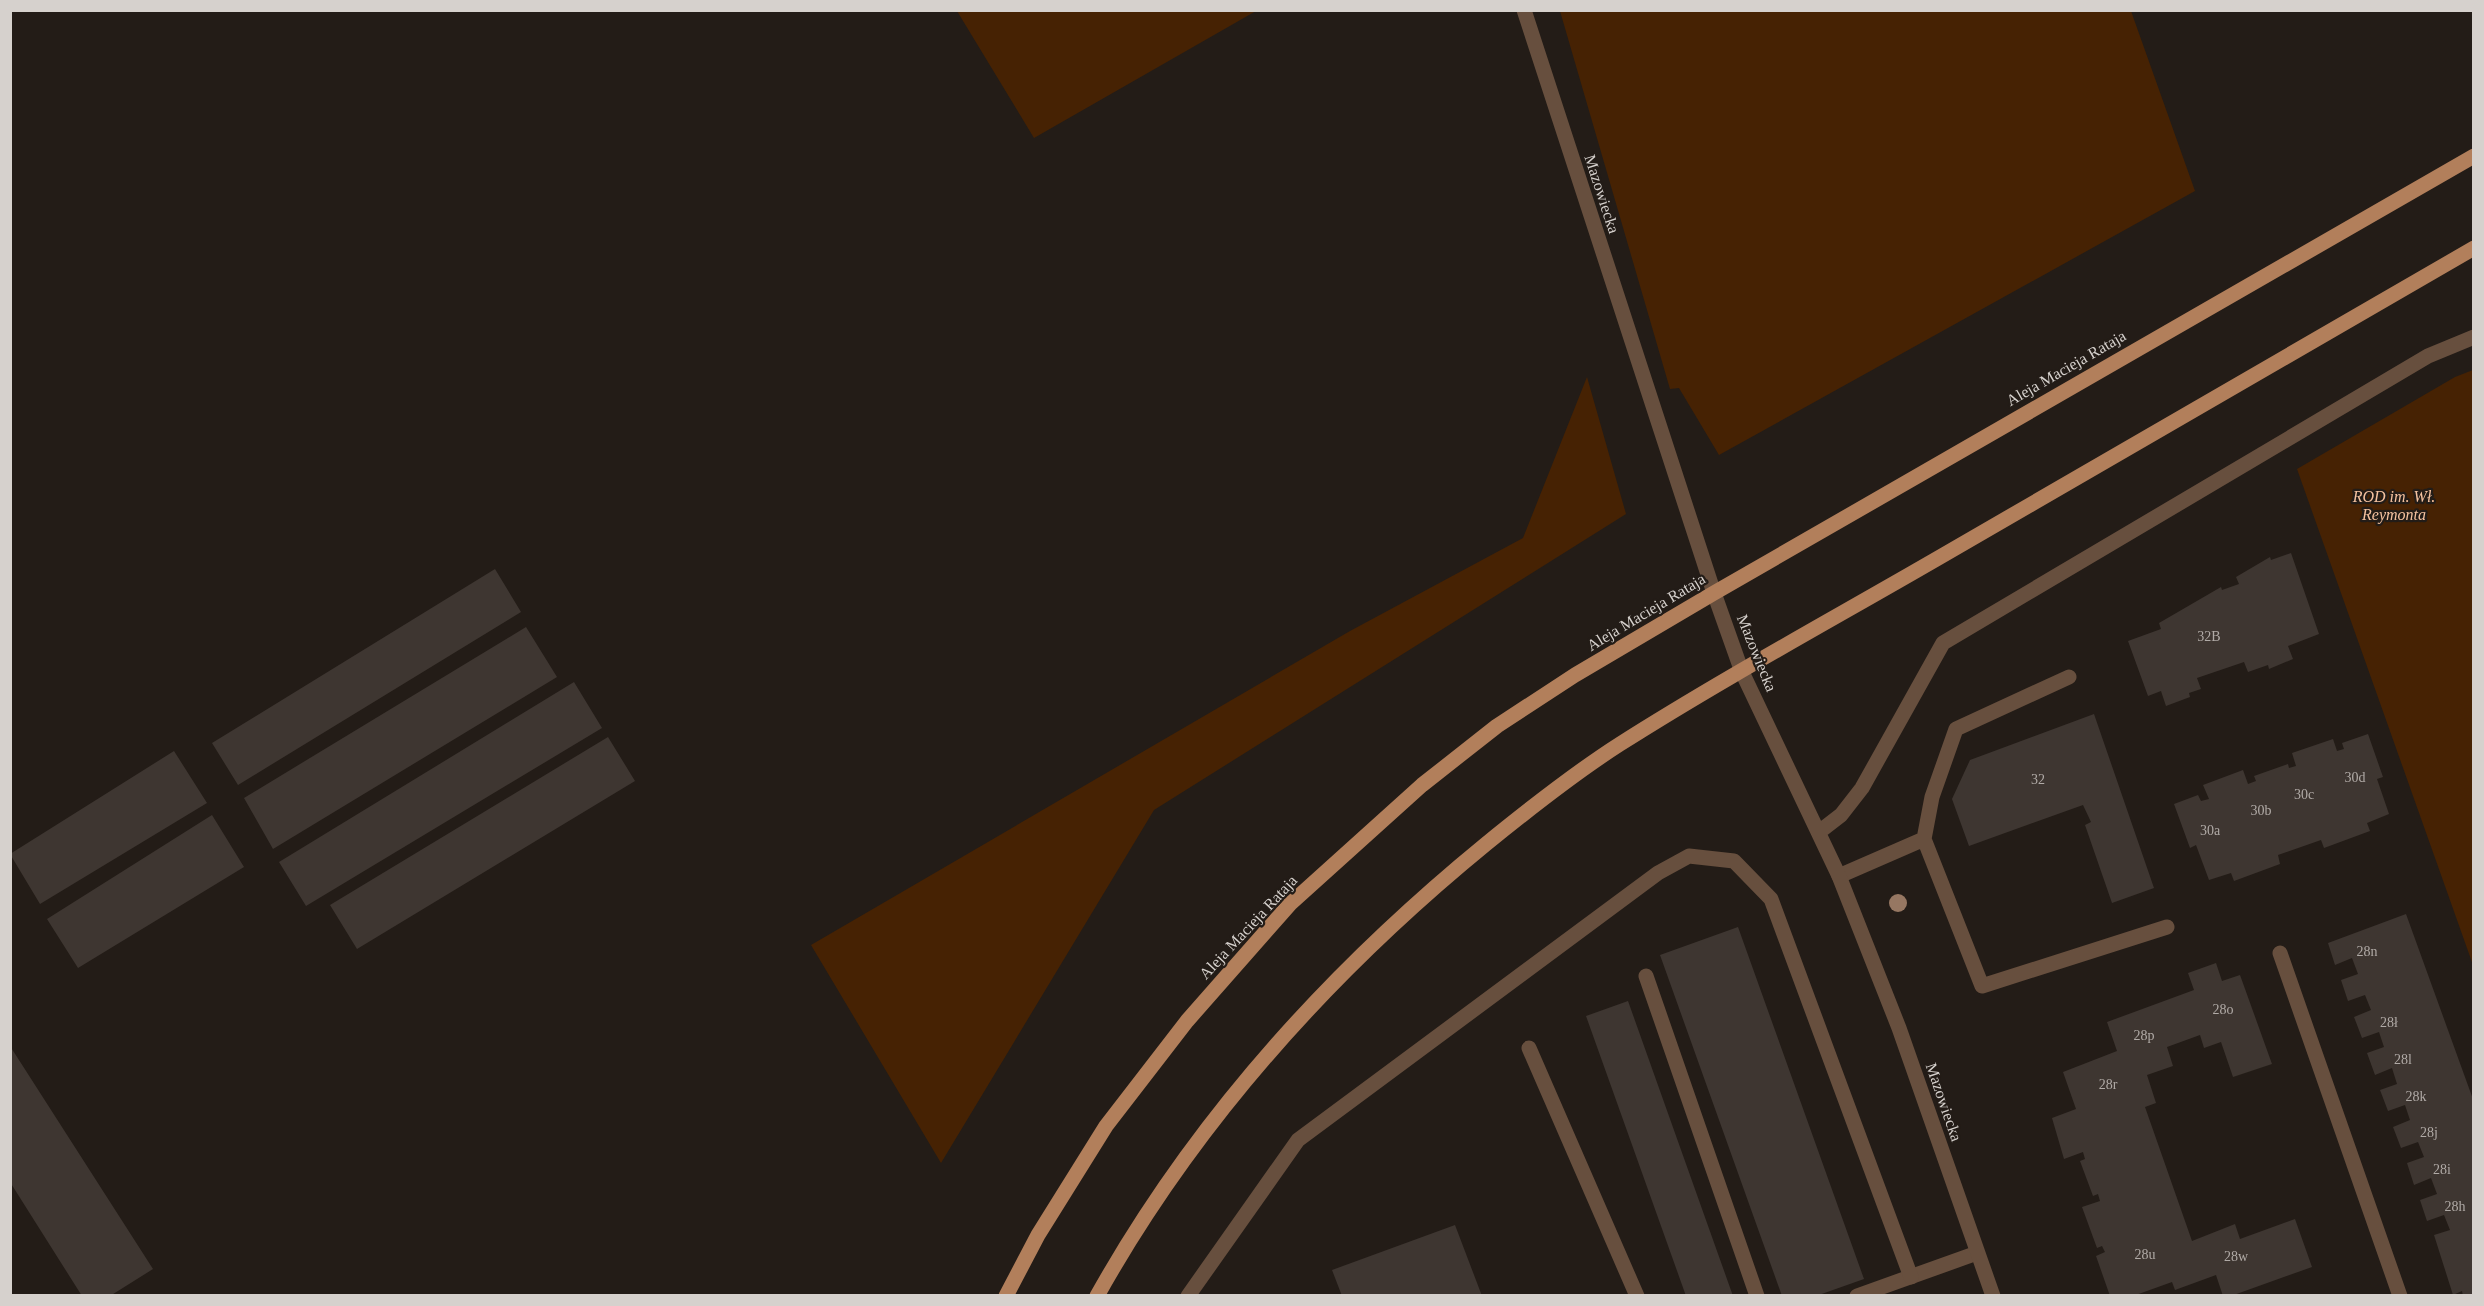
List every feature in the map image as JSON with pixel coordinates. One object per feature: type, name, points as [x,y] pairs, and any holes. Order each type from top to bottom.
[{"type":"main road","name":"Aleja Macieja Rataja","points":[[1006,1296],[1038,1235],[1106,1126],[1187,1021],[1290,904],[1422,785],[1497,726],[1575,675],[1714,593],[2474,156]]},
{"type":"main road","points":[[1097,1296],[1165,1186],[1274,1047],[1334,981],[1416,901],[1539,802],[1618,746],[1742,672],[2474,248]]},
{"type":"street","name":"Mazowiecka","points":[[1524,10],[1714,593],[1742,672],[1839,876],[1899,1028],[1993,1296]]},
{"type":"street","points":[[1819,832],[1841,815],[1862,788],[1943,642],[2428,356],[2474,337]]},
{"type":"street","points":[[2069,677],[1956,729],[1932,797],[1924,839],[1982,986],[2167,927]]},
{"type":"street","points":[[1839,876],[1924,839]]},
{"type":"street","points":[[1188,1296],[1298,1140],[1658,873],[1689,856],[1734,861],[1771,899],[1911,1277]]},
{"type":"street","points":[[2280,953],[2400,1296]]},
{"type":"street","points":[[1646,976],[1757,1296]]},
{"type":"street","points":[[1529,1048],[1637,1296]]},
{"type":"street","points":[[1857,1296],[1977,1253]]},
{"type":"green space","points":[[957,11],[1256,11],[1034,138]]},
{"type":"green space","points":[[1560,11],[2131,11],[2195,191],[1719,455],[1679,388],[1670,389]]},
{"type":"green space","name":"ROD im. Wł. Reymonta","points":[[2473,370],[2473,965],[2297,469],[2455,377]]},
{"type":"green space","points":[[1587,377],[1626,514],[1154,810],[941,1163],[811,945],[1350,631],[1523,538]]},
{"type":"building","points":[[2291,553],[2319,634],[2288,646],[2293,659],[2269,669],[2268,665],[2248,672],[2244,662],[2197,678],[2201,689],[2189,693],[2190,697],[2166,706],[2161,691],[2148,696],[2128,641],[2161,629],[2159,623],[2221,587],[2222,590],[2239,584],[2236,577],[2270,557],[2271,560]]},
{"type":"building","points":[[495,569],[521,612],[238,785],[212,743]]},
{"type":"building","points":[[526,627],[557,677],[273,849],[244,798]]},
{"type":"building","points":[[574,682],[602,728],[306,906],[279,862]]},
{"type":"building","points":[[2094,714],[2154,888],[2112,903],[2085,825],[2091,822],[2083,805],[1969,846],[1952,799],[1970,760]]},
{"type":"building","points":[[2368,734],[2383,777],[2377,779],[2389,814],[2367,823],[2370,831],[2324,848],[2321,840],[2278,855],[2280,864],[2234,881],[2231,873],[2209,880],[2196,845],[2190,848],[2174,804],[2198,795],[2201,801],[2209,799],[2203,785],[2243,770],[2248,784],[2256,781],[2254,776],[2288,764],[2289,768],[2296,766],[2292,753],[2333,739],[2337,751],[2344,749],[2342,743]]},
{"type":"building","points":[[608,737],[635,781],[357,949],[330,905]]},
{"type":"building","points":[[174,751],[207,803],[40,904],[10,854]]},
{"type":"building","points":[[212,815],[244,867],[78,968],[47,919]]},
{"type":"building","points":[[2406,914],[2474,1102],[2474,1296],[2463,1296],[2462,1291],[2453,1295],[2434,1235],[2450,1230],[2444,1215],[2427,1221],[2420,1200],[2437,1194],[2431,1178],[2414,1185],[2407,1163],[2424,1157],[2418,1142],[2401,1148],[2393,1127],[2410,1120],[2405,1105],[2388,1111],[2380,1090],[2397,1084],[2392,1068],[2375,1075],[2367,1053],[2384,1047],[2379,1032],[2362,1038],[2354,1017],[2371,1010],[2365,995],[2348,1001],[2341,980],[2358,974],[2352,958],[2335,965],[2328,943]]},
{"type":"building","points":[[1738,927],[1864,1279],[1816,1296],[1782,1296],[1660,955]]},
{"type":"building","points":[[2216,963],[2222,981],[2240,975],[2272,1064],[2233,1077],[2221,1042],[2204,1048],[2200,1035],[2167,1047],[2173,1066],[2147,1075],[2156,1103],[2145,1107],[2192,1241],[2235,1224],[2240,1239],[2295,1219],[2312,1267],[2231,1296],[2223,1296],[2216,1275],[2175,1290],[2172,1282],[2133,1296],[2110,1296],[2096,1256],[2105,1252],[2102,1246],[2097,1248],[2082,1207],[2100,1201],[2098,1194],[2093,1196],[2080,1161],[2085,1159],[2083,1152],[2064,1159],[2052,1118],[2076,1109],[2063,1072],[2117,1051],[2107,1022],[2194,990],[2188,973]]},
{"type":"building","points":[[1628,1001],[1733,1296],[1686,1296],[1586,1016]]},
{"type":"building","points":[[10,1046],[153,1269],[110,1296],[82,1296],[10,1182]]},
{"type":"building","points":[[1455,1225],[1482,1296],[1342,1296],[1332,1270]]}]
